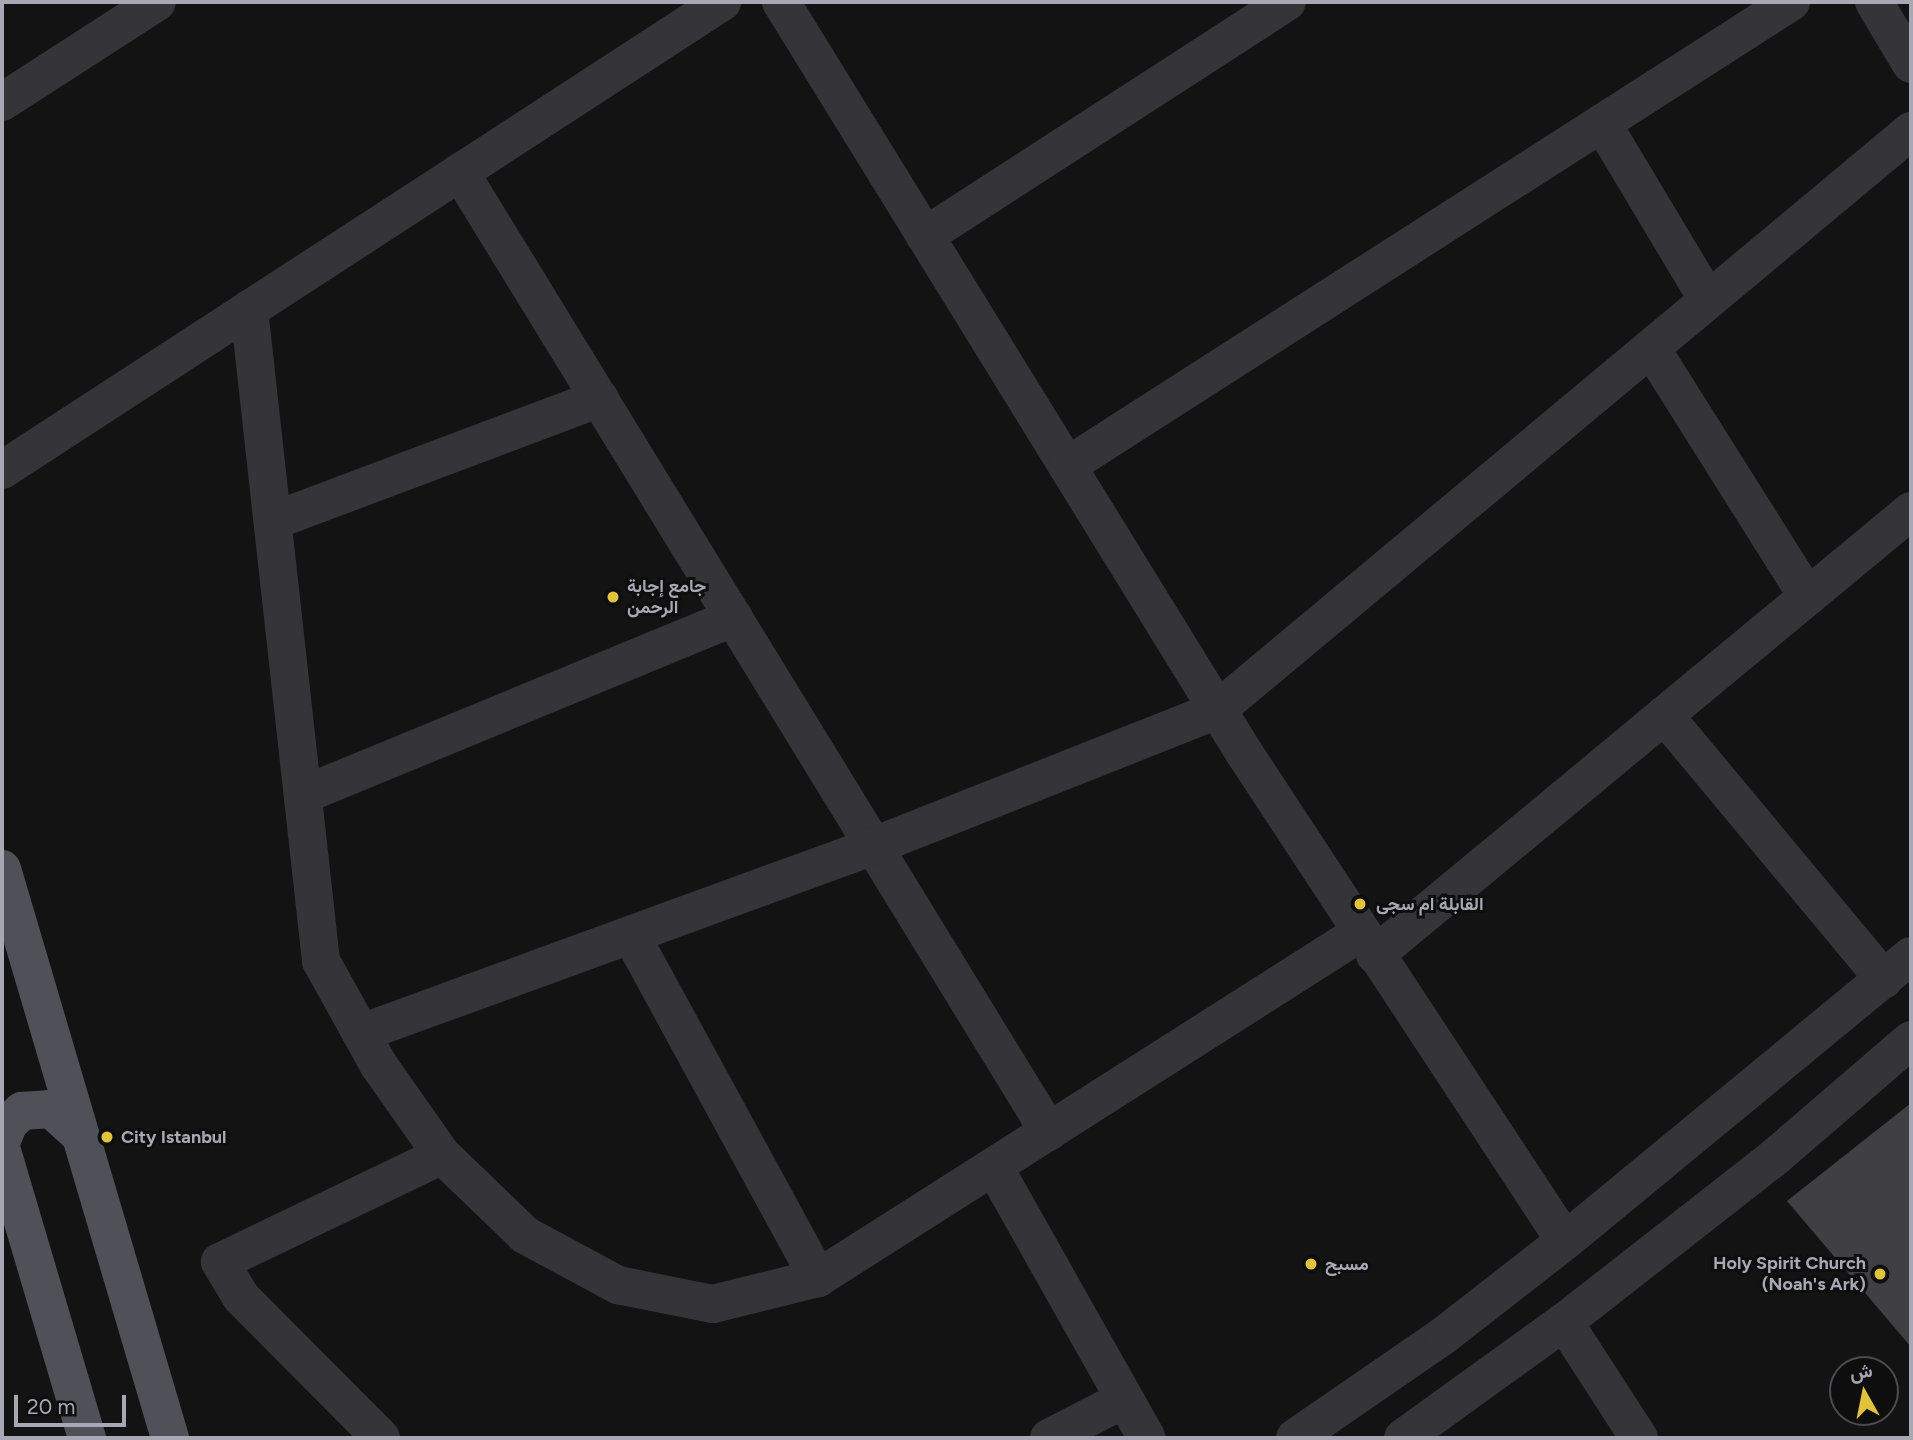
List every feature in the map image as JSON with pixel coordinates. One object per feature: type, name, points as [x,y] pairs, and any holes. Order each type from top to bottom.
[{"type":"main road","points":[[2,869],[7,918],[80,1135],[170,1438]]},
{"type":"main road","points":[[2,1140],[9,1124],[22,1111],[51,1109],[80,1135]]},
{"type":"main road","points":[[2,1152],[84,1437]]},
{"type":"street","points":[[2,102],[157,2]]},
{"type":"street","points":[[2,470],[722,2]]},
{"type":"street","points":[[781,2],[1217,710],[1565,1241]]},
{"type":"street","points":[[925,236],[1287,2]]},
{"type":"street","points":[[1067,466],[1791,2]]},
{"type":"street","points":[[1874,2],[1911,64]]},
{"type":"street","points":[[1602,123],[1708,300]]},
{"type":"street","points":[[361,1033],[874,846],[1217,710],[1911,131]]},
{"type":"street","points":[[460,172],[1049,1132]]},
{"type":"street","points":[[249,309],[321,961],[361,1033],[442,1155],[526,1234],[618,1285],[713,1304],[818,1278],[1049,1132],[1368,944],[1664,715],[1911,511]]},
{"type":"street","points":[[1651,348],[1808,597]]},
{"type":"street","points":[[273,521],[600,398]]},
{"type":"street","points":[[303,795],[734,617]]},
{"type":"street","points":[[1295,1438],[1443,1336],[1565,1241],[1902,966],[1664,715]]},
{"type":"street","points":[[631,935],[818,1278]]},
{"type":"street","points":[[1403,1438],[1564,1322],[1775,1157],[1911,1040]]},
{"type":"street","points":[[381,1438],[241,1297],[220,1262],[442,1155]]},
{"type":"street","points":[[994,1167],[1147,1438]]},
{"type":"street","points":[[1564,1322],[1639,1438]]},
{"type":"street","points":[[1049,1438],[1125,1399]]},
{"type":"building","name":"Holy Spirit Church (Noah's Ark)","points":[[1911,1103],[1911,1347],[1787,1201]]},
{"type":"place","name":"جامع إجابة الرحمن","points":[[613,597]]},
{"type":"place","name":"القابلة ام سجى","points":[[1360,904]]},
{"type":"place","name":"City Istanbul","points":[[107,1137]]},
{"type":"place","name":"مسبح","points":[[1311,1264]]},
{"type":"place","name":"Holy Spirit Church (Noah's Ark)","points":[[1880,1274]]}]
